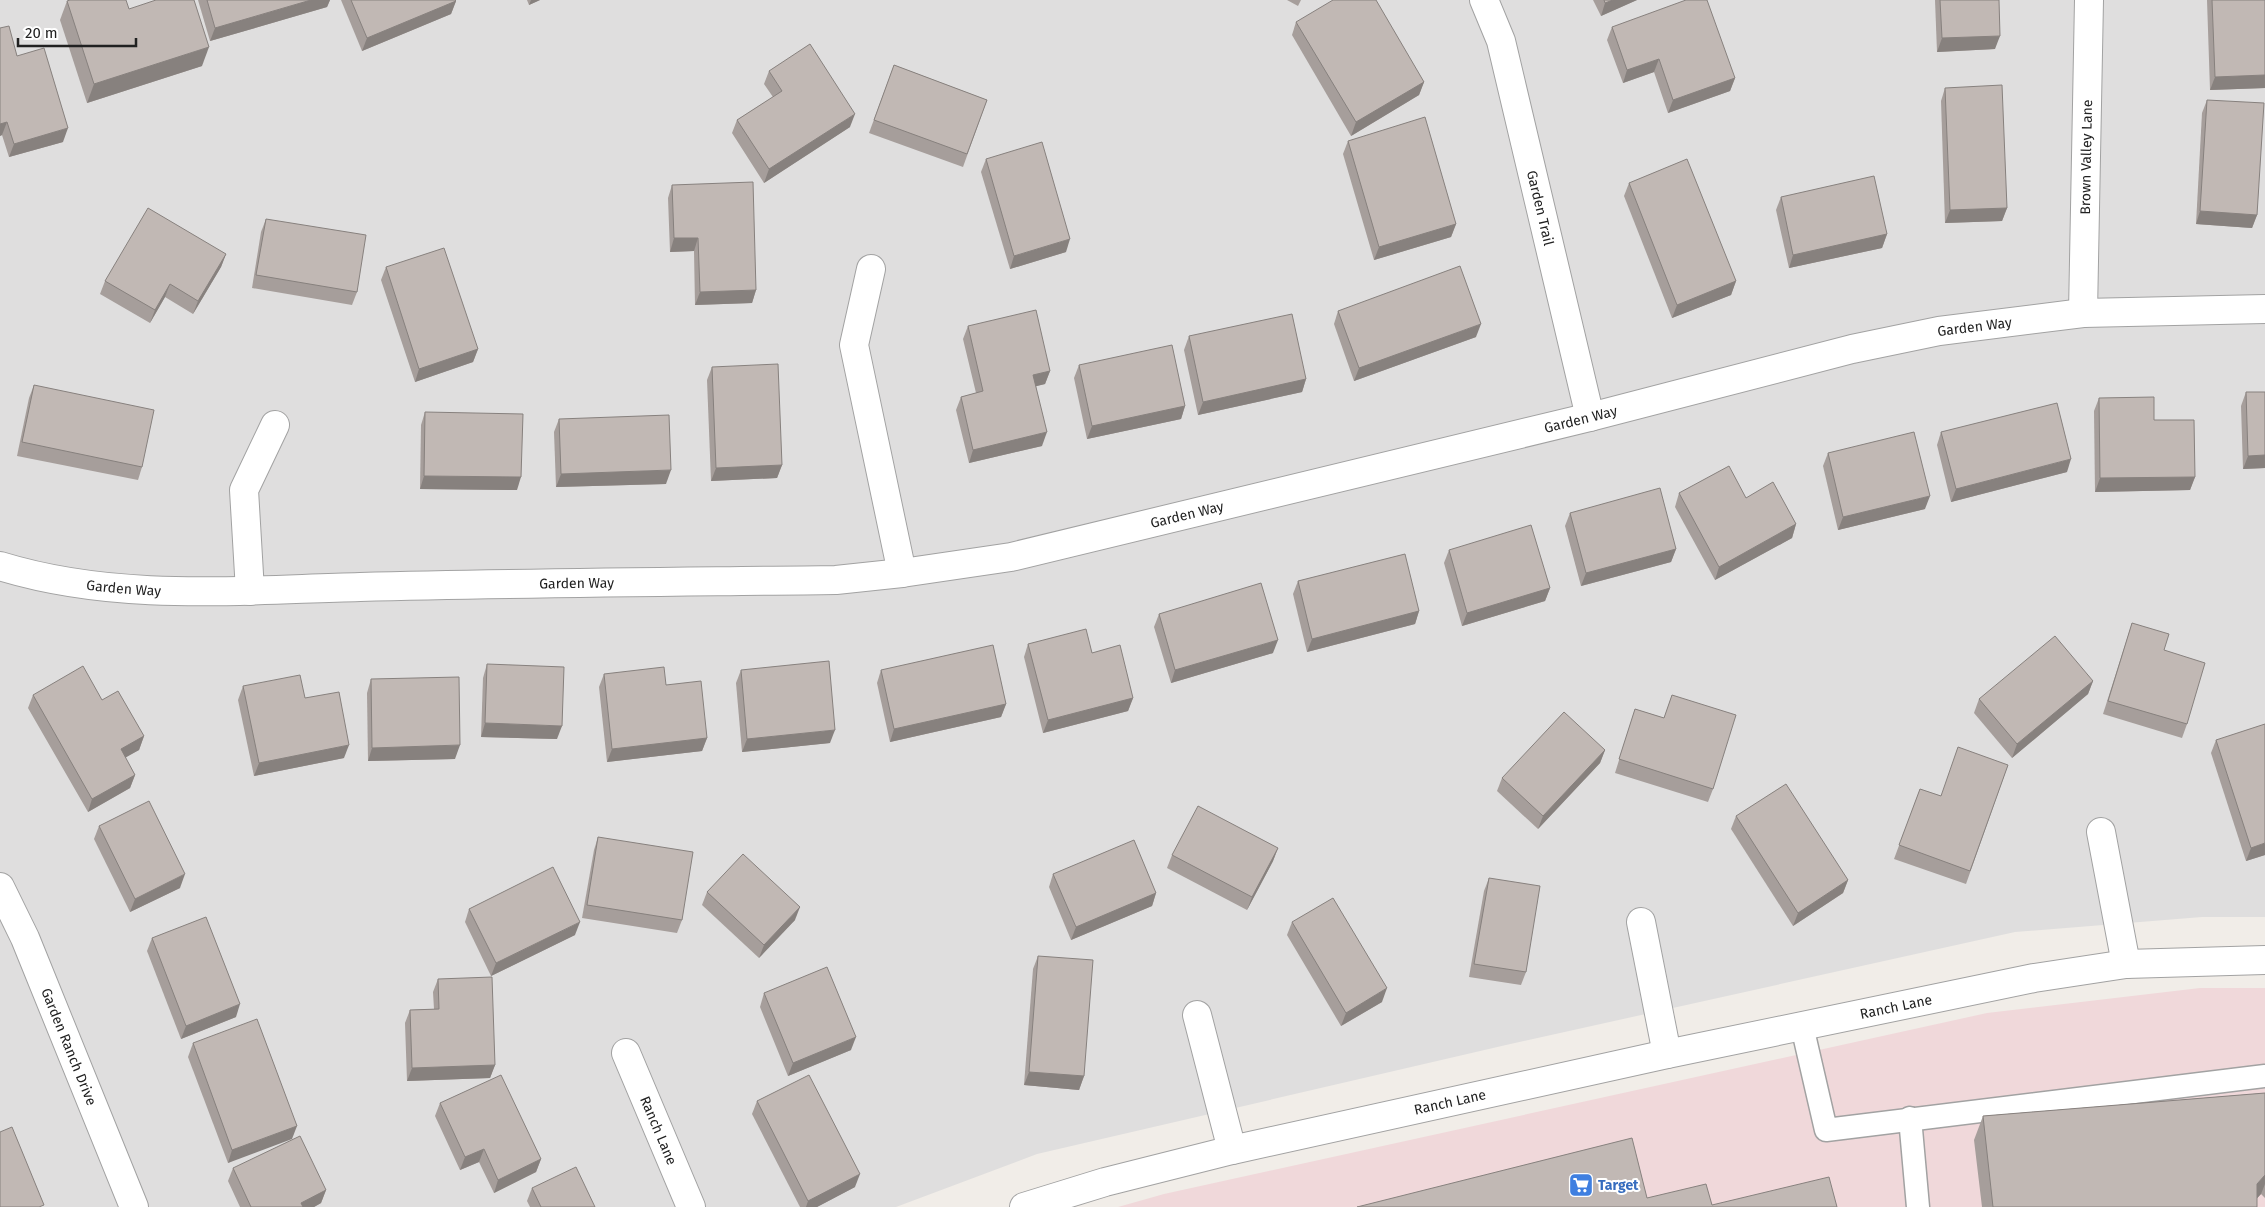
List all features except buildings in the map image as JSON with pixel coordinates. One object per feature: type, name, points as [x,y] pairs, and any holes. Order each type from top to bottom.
[{"type":"street","name":"Garden Trail","points":[[1484,0],[1501,41],[1590,418]]},
{"type":"street","name":"Brown Valley Lane","points":[[2083,313],[2089,0]]},
{"type":"street","points":[[871,269],[854,345],[902,574]]},
{"type":"street","name":"Garden Way","points":[[0,566],[32,576],[79,585],[136,590],[250,591],[359,587],[836,580],[902,574],[1011,557],[1590,418],[1852,349],[1939,331],[2083,313],[2265,309]]},
{"type":"street","points":[[250,591],[244,490],[275,425]]},
{"type":"street","points":[[2101,832],[2126,964]]},
{"type":"street","name":"Garden Ranch Drive","points":[[0,887],[25,938],[134,1207]]},
{"type":"street","points":[[1641,922],[1667,1054]]},
{"type":"street","name":"Ranch Lane","points":[[1024,1207],[1105,1182],[1232,1150],[1667,1054],[2034,978],[2126,964],[2265,960]]},
{"type":"street","points":[[1198,1015],[1232,1150]]},
{"type":"street","name":"Ranch Lane","points":[[626,1053],[691,1207]]},
{"type":"lane","points":[[1802,1026],[1826,1130],[1910,1118],[2265,1076]]},
{"type":"lane","points":[[1910,1118],[1918,1207]]},
{"type":"shaded area","points":[[0,0],[2265,0],[2265,917],[2202,917],[2015,932],[1506,1045],[1037,1154],[896,1207],[0,1207]]},
{"type":"shaded area","points":[[2200,988],[2265,988],[2265,1207],[1118,1207],[1164,1194],[1987,1013]]},
{"type":"place","name":"Target","points":[[1581,1185]]}]
